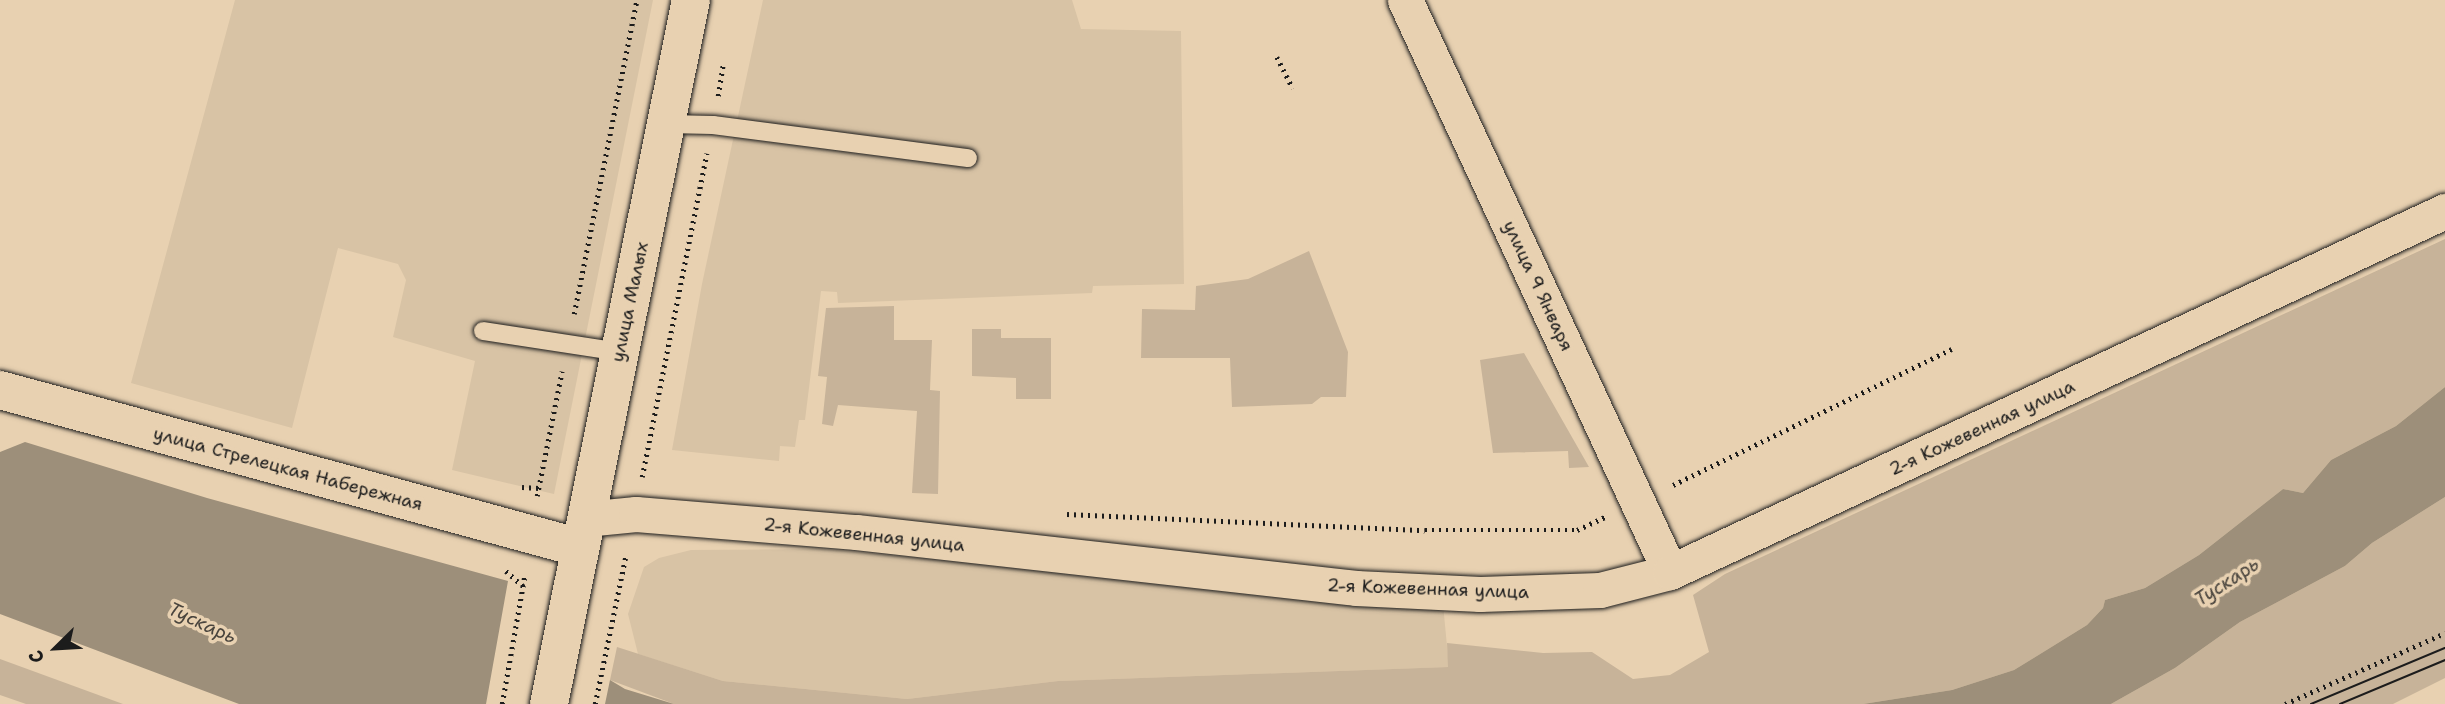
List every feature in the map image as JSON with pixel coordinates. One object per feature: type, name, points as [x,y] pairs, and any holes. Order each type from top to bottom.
[{"type":"main road","name":"улица Малых","points":[[549,704],[581,533],[691,0]]},
{"type":"main road","name":"улица Стрелецкая Набережная","points":[[0,390],[529,536],[581,533]]},
{"type":"street","name":"улица 9 Января","points":[[1405,0],[1670,572]]},
{"type":"street","name":"2-я Кожевенная улица","points":[[581,533],[636,514],[870,534],[1356,588],[1544,593],[1600,590],[1670,572],[2445,211]]},
{"type":"lane","points":[[667,124],[713,125],[968,158]]},
{"type":"lane","points":[[483,331],[620,352]]},
{"type":"path","points":[[529,536],[637,0]]},
{"type":"path","points":[[1277,57],[1293,88]]},
{"type":"path","points":[[595,704],[611,615],[636,514],[713,125],[723,61]]},
{"type":"path","points":[[1053,513],[1425,530],[1577,530],[1638,503],[1952,349]]},
{"type":"path","points":[[502,704],[523,599]]},
{"type":"path","points":[[2285,704],[2445,633]]},
{"type":"shaded area","points":[[235,0],[653,0],[554,494],[452,470],[475,361],[393,337],[406,280],[398,264],[338,248],[292,428],[131,383]]},
{"type":"shaded area","points":[[763,0],[1072,0],[1081,29],[1181,31],[1184,284],[1093,286],[1092,293],[838,303],[837,292],[821,291],[805,420],[799,420],[795,447],[780,446],[779,461],[672,450],[702,284]]},
{"type":"shaded area","points":[[2445,239],[2445,387],[2396,426],[2331,460],[2303,493],[2283,489],[2199,555],[2145,588],[2105,600],[2103,608],[2087,625],[2014,670],[1952,690],[1863,704],[674,704],[610,680],[617,647],[723,681],[907,699],[1058,681],[1448,667],[1447,643],[1543,653],[1592,652],[1633,679],[1670,675],[1709,652],[1693,595],[1725,574]]},
{"type":"shaded area","points":[[1309,251],[1348,352],[1346,397],[1321,397],[1312,404],[1232,407],[1230,358],[1141,358],[1142,309],[1195,310],[1196,286],[1248,279]]},
{"type":"shaded area","points":[[894,306],[894,340],[932,340],[930,390],[940,391],[938,494],[912,493],[917,411],[838,405],[833,426],[822,424],[827,377],[818,376],[826,308]]},
{"type":"shaded area","points":[[972,329],[1001,329],[1001,338],[1051,338],[1051,399],[1016,399],[1016,378],[972,376]]},
{"type":"shaded area","points":[[1524,353],[1589,467],[1569,468],[1568,451],[1493,453],[1480,360]]},
{"type":"shaded area","points":[[2445,497],[2445,678],[2393,704],[2111,704],[2175,668],[2240,622],[2345,566],[2372,543]]},
{"type":"shaded area","points":[[820,549],[1443,604],[1449,667],[1058,681],[907,699],[723,681],[638,654],[628,614],[644,567],[659,558],[691,550]]},
{"type":"shaded area","points":[[0,659],[123,704],[26,704],[0,695]]},
{"type":"water","name":"Тускарь","points":[[2445,387],[2445,497],[2372,543],[2345,566],[2240,622],[2175,668],[2111,704],[1863,704],[1952,690],[2014,670],[2087,625],[2103,608],[2105,600],[2145,588],[2199,555],[2283,489],[2303,493],[2331,460],[2396,426]]},
{"type":"water","name":"Тускарь","points":[[25,442],[207,498],[508,581],[486,704],[239,704],[0,614],[0,452]]},
{"type":"water","points":[[610,680],[625,689],[674,704],[605,704]]},
{"type":"tram line","points":[[2311,704],[2445,648]]},
{"type":"tram line","points":[[2340,704],[2445,660]]}]
